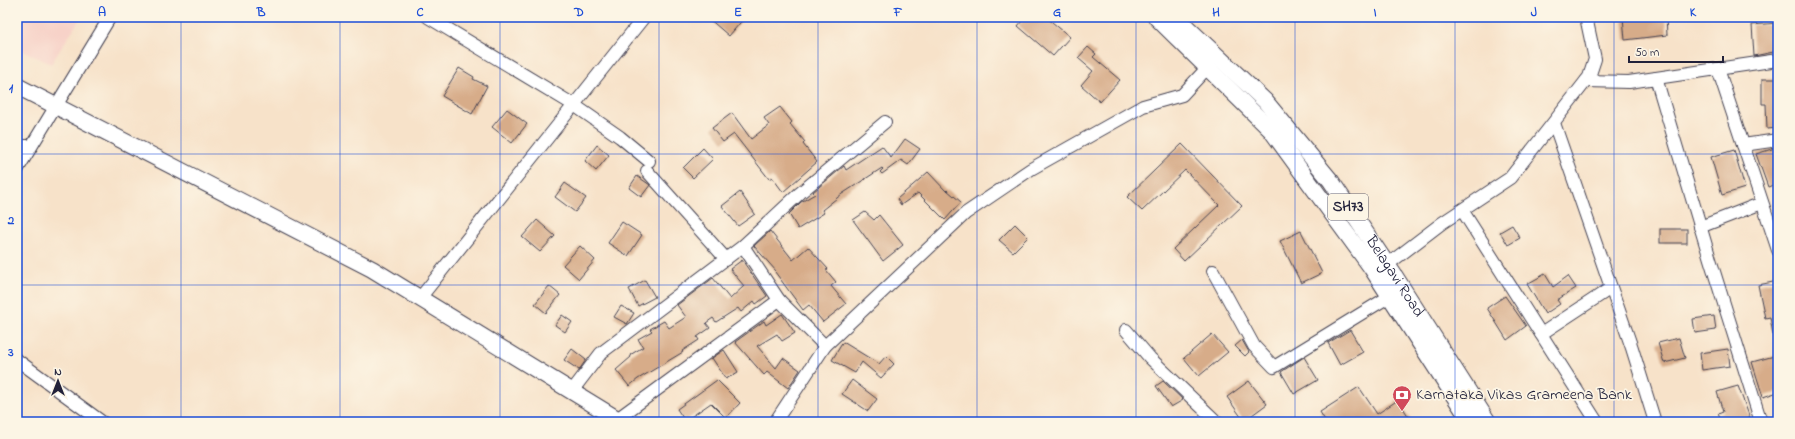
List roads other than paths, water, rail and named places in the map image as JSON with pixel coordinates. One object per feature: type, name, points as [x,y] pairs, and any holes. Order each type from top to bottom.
[{"type":"main road","points":[[1156,17],[1272,130],[1390,296],[1471,422]]},
{"type":"main road","name":"Belagavi Road","points":[[1176,17],[1265,101],[1331,181],[1488,422]]},
{"type":"main road","points":[[17,86],[372,269],[620,420]]},
{"type":"street","points":[[17,170],[110,17]]},
{"type":"street","points":[[428,17],[574,104],[620,137],[648,166],[726,259]]},
{"type":"street","points":[[420,298],[644,17]]},
{"type":"street","points":[[1387,265],[1462,210],[1510,178],[1589,77],[1595,59],[1586,17]]},
{"type":"street","points":[[1586,80],[1629,82],[1778,60]]},
{"type":"street","points":[[775,422],[825,346],[966,213],[1031,169],[1143,106],[1182,95],[1208,67]]},
{"type":"street","points":[[1718,69],[1778,250]]},
{"type":"street","points":[[1656,78],[1700,227],[1761,422]]},
{"type":"street","points":[[572,391],[601,353],[743,246],[800,193],[885,122]]},
{"type":"street","points":[[1554,123],[1656,422]]},
{"type":"street","points":[[1743,145],[1778,140]]},
{"type":"street","points":[[17,146],[31,146]]},
{"type":"street","points":[[1700,227],[1762,203]]},
{"type":"street","points":[[1462,210],[1598,422]]},
{"type":"street","points":[[743,246],[779,300],[825,346]]},
{"type":"street","points":[[1213,271],[1254,346],[1274,367],[1390,296]]},
{"type":"street","points":[[1541,334],[1611,288]]},
{"type":"street","points":[[620,420],[779,300]]},
{"type":"street","points":[[1126,330],[1150,358],[1217,422]]},
{"type":"street","points":[[17,360],[102,422]]},
{"type":"place","name":"Karnataka Vikas Grameena Bank","points":[[1402,412]]}]
